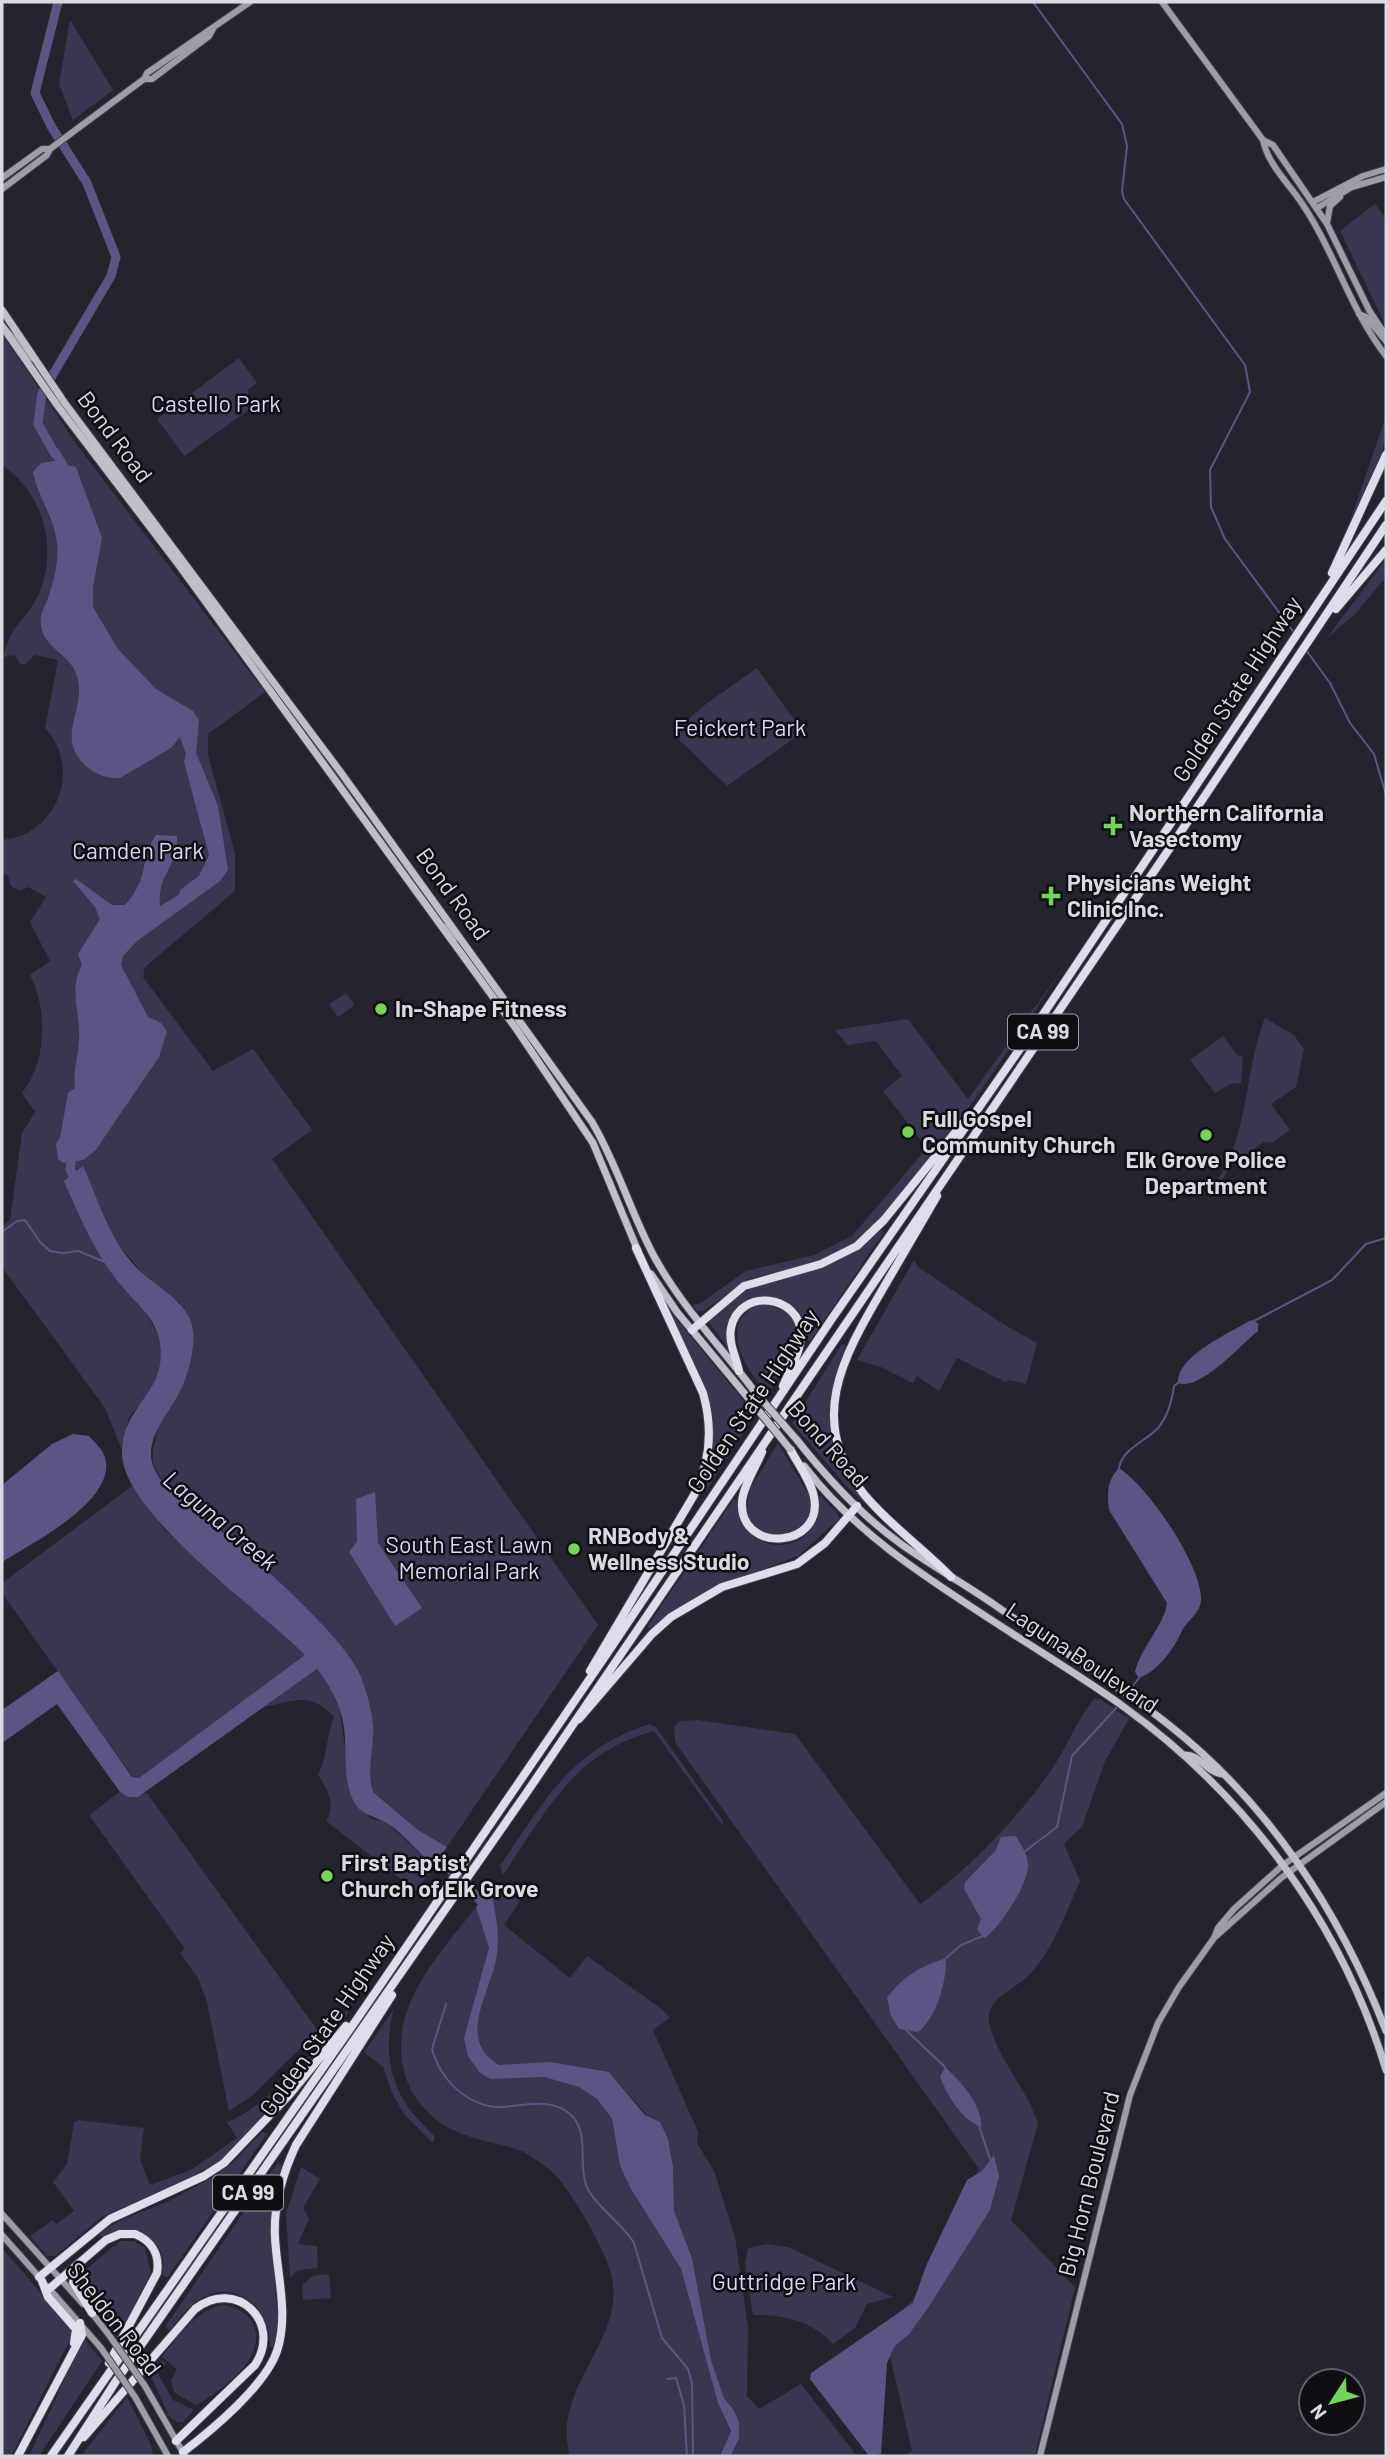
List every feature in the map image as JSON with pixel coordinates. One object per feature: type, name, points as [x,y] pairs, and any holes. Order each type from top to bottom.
[{"type":"highway","points":[[1317,604],[1386,455]]},
{"type":"highway","name":"Golden State Highway","points":[[51,2456],[357,2019],[983,1102],[1386,501]]},
{"type":"highway","name":"Golden State Highway","points":[[68,2456],[116,2381],[571,1726],[1386,525]]},
{"type":"highway","points":[[1312,637],[1386,550]]},
{"type":"highway","points":[[692,1330],[744,1286],[821,1264],[857,1246],[875,1230],[973,1110],[983,1102]]},
{"type":"highway","points":[[951,1577],[862,1491],[839,1447],[834,1404],[842,1362],[851,1343],[974,1133]]},
{"type":"highway","points":[[576,1698],[598,1654],[694,1495],[709,1446],[708,1414],[703,1393],[636,1248]]},
{"type":"highway","points":[[739,1371],[730,1339],[736,1316],[754,1301],[766,1299],[788,1307],[801,1326],[802,1338],[776,1403]]},
{"type":"highway","points":[[769,1435],[742,1502],[749,1526],[769,1539],[794,1537],[804,1530],[815,1508],[814,1496],[790,1449]]},
{"type":"highway","points":[[571,1726],[587,1713],[652,1634],[671,1618],[722,1587],[797,1564],[815,1552],[857,1506]]},
{"type":"highway","points":[[184,2454],[247,2393],[273,2361],[283,2323],[275,2217],[284,2172],[296,2145],[421,1944]]},
{"type":"highway","points":[[72,2352],[75,2329],[48,2297],[40,2279],[110,2219],[204,2176],[224,2163],[290,2094],[345,2027],[357,2019]]},
{"type":"highway","points":[[49,2289],[113,2236],[135,2234],[152,2246],[158,2266],[91,2398]]},
{"type":"highway","points":[[84,2259],[73,2282],[92,2313]]},
{"type":"highway","points":[[77,2444],[94,2428],[195,2309],[218,2298],[240,2302],[253,2311],[261,2323],[264,2338],[262,2352],[255,2365],[176,2441]]},
{"type":"highway","points":[[18,2456],[82,2335],[80,2323]]},
{"type":"main road","points":[[2,189],[77,128],[144,79],[147,72],[205,30],[214,27],[250,2]]},
{"type":"main road","points":[[1162,2],[1264,140],[1273,145],[1315,205],[1386,338]]},
{"type":"main road","points":[[1264,140],[1265,150],[1318,228],[1359,314],[1386,356]]},
{"type":"main road","points":[[2,178],[42,149],[50,149]]},
{"type":"main road","points":[[16,178],[18,172],[31,162],[30,158]]},
{"type":"main road","points":[[1315,205],[1363,176],[1385,174]]},
{"type":"main road","points":[[1315,205],[1385,174]]},
{"type":"main road","points":[[1327,224],[1330,205],[1352,187]]},
{"type":"main road","points":[[1345,282],[1351,286],[1362,306],[1368,308]]},
{"type":"main road","name":"Bond Road","points":[[2,310],[60,404],[443,926],[589,1138],[636,1248],[655,1280],[692,1330]]},
{"type":"main road","points":[[1359,314],[1366,317],[1386,338]]},
{"type":"main road","name":"Bond Road","points":[[3,327],[37,366]]},
{"type":"main road","name":"Bond Road","points":[[60,404],[184,559],[592,1122],[620,1174],[655,1258],[699,1322],[755,1392],[857,1506]]},
{"type":"main road","points":[[443,926],[464,942]]},
{"type":"main road","name":"Laguna Boulevard","points":[[692,1330],[849,1516],[890,1552],[1126,1708],[1184,1755],[1245,1817],[1283,1865],[1323,1926],[1347,1970],[1386,2070]]},
{"type":"main road","name":"Laguna Boulevard","points":[[857,1506],[901,1544],[1137,1700],[1224,1774],[1300,1865],[1347,1942],[1386,2031]]},
{"type":"main road","points":[[1184,1755],[1192,1755],[1213,1773],[1224,1774]]},
{"type":"main road","name":"Big Horn Boulevard","points":[[1040,2456],[1134,2081],[1164,2011],[1214,1938],[1218,1928],[1234,1909],[1294,1856],[1386,1793]]},
{"type":"main road","points":[[1353,1825],[1373,1802]]},
{"type":"main road","name":"Big Horn Boulevard","points":[[1214,1938],[1288,1872],[1386,1802]]},
{"type":"main road","name":"Sheldon Road","points":[[2,2214],[109,2335],[145,2386],[184,2454]]},
{"type":"main road","name":"Sheldon Road","points":[[2,2235],[101,2348],[135,2397],[168,2456]]},
{"type":"green space","points":[[70,20],[113,90],[73,120],[59,84]]},
{"type":"green space","points":[[1375,204],[1386,219],[1386,326],[1340,231]]},
{"type":"green space","points":[[2,334],[77,445],[265,692],[208,734],[208,755],[235,853],[235,891],[145,967],[143,977],[213,1071],[253,1049],[312,1130],[272,1159],[598,1625],[447,1847],[418,1830],[373,1792],[368,1760],[374,1738],[347,1654],[295,1598],[167,1489],[153,1465],[153,1449],[159,1424],[180,1392],[180,1303],[147,1279],[111,1235],[83,1167],[120,1285],[142,1306],[158,1335],[163,1364],[151,1391],[129,1417],[122,1450],[105,1408],[2,1267],[2,1226],[10,1220],[22,1133],[35,1112],[22,1093],[36,1066],[42,1035],[40,1004],[30,975],[50,961],[30,922],[46,897],[28,887],[19,891],[11,886],[8,876],[2,873],[2,840],[21,836],[37,826],[50,813],[63,780],[62,762],[56,744],[45,728],[58,660],[35,655],[25,664],[20,664],[15,655],[3,657],[11,634],[38,596],[44,578],[47,541],[44,523],[28,491],[2,465]],"holes":[[[357,1541],[377,1543],[421,1608],[395,1625],[349,1552]]]},
{"type":"green space","name":"Castello Park","points":[[239,358],[257,383],[248,390],[249,410],[184,456],[157,419]]},
{"type":"green space","points":[[1386,416],[1383,448],[1375,477],[1346,533]]},
{"type":"green space","points":[[1386,559],[1386,577],[1355,614],[1326,639]]},
{"type":"green space","name":"Feickert Park","points":[[757,668],[803,732],[727,786],[672,733],[706,704]]},
{"type":"green space","points":[[1067,963],[973,1102],[875,1224],[848,1247],[829,1258],[748,1279],[704,1311],[697,1311],[693,1305],[701,1303],[746,1271],[814,1255],[852,1236],[927,1148],[883,1091],[902,1076],[876,1041],[847,1045],[835,1030],[908,1019],[968,1099]]},
{"type":"green space","points":[[346,993],[355,1005],[338,1017],[329,1004]]},
{"type":"green space","points":[[1265,1018],[1294,1035],[1304,1049],[1296,1087],[1271,1104],[1290,1130],[1272,1143],[1264,1142],[1229,1167],[1220,1184],[1218,1179],[1236,1140],[1253,1058]]},
{"type":"green space","points":[[1223,1036],[1237,1055],[1243,1057],[1241,1083],[1230,1084],[1215,1093],[1190,1060]]},
{"type":"green space","points":[[880,1229],[884,1232],[810,1341],[806,1339],[804,1326],[792,1306],[773,1298],[750,1301],[739,1307],[727,1347],[708,1321],[746,1291],[834,1262],[864,1244]]},
{"type":"green space","points":[[914,1260],[918,1267],[1003,1324],[1037,1343],[1026,1384],[1010,1380],[1005,1382],[957,1358],[939,1391],[917,1376],[913,1383],[881,1367],[857,1360]]},
{"type":"green space","points":[[761,1304],[782,1310],[792,1316],[797,1325],[793,1349],[768,1394],[743,1359],[737,1333],[747,1312]]},
{"type":"green space","points":[[668,1309],[755,1415],[706,1491],[701,1487],[710,1413]]},
{"type":"green space","points":[[842,1344],[847,1347],[835,1383],[832,1409],[836,1448],[888,1524],[849,1489],[792,1423]]},
{"type":"green space","points":[[778,1443],[810,1497],[810,1512],[805,1525],[786,1537],[765,1534],[749,1520],[747,1507],[750,1489]]},
{"type":"green space","points":[[132,1486],[165,1530],[306,1655],[139,1778],[133,1777],[2,1593],[2,1583]]},
{"type":"green space","points":[[821,1496],[838,1514],[839,1519],[798,1556],[710,1589],[672,1612],[652,1630],[647,1627],[734,1499],[739,1502],[742,1522],[752,1535],[766,1543],[781,1545],[796,1541],[809,1532],[816,1517],[817,1497]]},
{"type":"green space","points":[[317,1669],[332,1690],[340,1711],[350,1788],[370,1818],[386,1822],[434,1866],[416,1891],[326,1821],[330,1798],[318,1775],[334,1717],[326,1709],[310,1701],[264,1707]]},
{"type":"green space","points":[[1094,1699],[1100,1699],[1129,1719],[1105,1761],[1082,1827],[1064,1844],[1080,1881],[1046,1954],[1023,1981],[995,2002],[989,2017],[994,2039],[1038,2123],[1011,2220],[1075,2287],[1035,2456],[905,2456],[912,2451],[883,2326],[912,2301],[979,2169],[675,1742],[674,1726],[680,1721],[697,1720],[795,1734],[920,1904],[956,1876],[1024,1806],[1052,1769]]},
{"type":"green space","points":[[650,1724],[656,1727],[723,1821],[723,1826],[654,1731],[603,1753],[582,1769],[549,1807],[503,1875],[500,1866],[562,1780],[599,1748]]},
{"type":"green space","points":[[120,1792],[128,1797],[147,1793],[318,2031],[253,2095],[229,2111],[207,2002],[198,1978],[180,1953],[185,1949],[89,1815]]},
{"type":"green space","points":[[495,1883],[520,1901],[504,1925],[570,1978],[587,1956],[663,2010],[670,2018],[653,2030],[698,2132],[697,2143],[714,2171],[735,2237],[748,2328],[747,2396],[759,2409],[801,2384],[857,2456],[731,2456],[735,2449],[733,2409],[724,2398],[711,2360],[692,2258],[674,2211],[673,2166],[668,2139],[609,2072],[500,2065],[486,2058],[479,2046],[479,2014],[497,1953],[496,1920],[490,1888]]},
{"type":"green space","points":[[476,1907],[489,1948],[468,2056],[519,2077],[544,2077],[579,2087],[597,2099],[612,2120],[620,2166],[631,2189],[681,2269],[718,2403],[731,2431],[720,2456],[570,2456],[567,2431],[570,2408],[610,2318],[613,2295],[606,2260],[593,2232],[558,2177],[519,2150],[471,2137],[444,2125],[420,2103],[405,2075],[401,2051],[409,2006],[432,1964]]},
{"type":"green space","points":[[354,2001],[346,2016],[250,2132],[221,2160],[185,2180],[103,2216],[55,2256],[47,2256],[30,2236],[53,2220],[56,2224],[74,2211],[53,2182],[67,2164],[74,2123],[79,2120],[144,2128],[140,2159],[150,2185],[191,2170],[237,2138],[227,2122],[263,2101],[280,2086]]},
{"type":"green space","points":[[394,2009],[389,2052],[394,2080],[407,2105],[435,2137],[433,2143],[404,2114],[392,2093],[383,2067],[364,2052]]},
{"type":"green space","points":[[263,2131],[267,2134],[167,2278],[162,2274],[160,2251],[146,2235],[125,2230],[103,2238],[99,2234],[119,2221],[167,2202],[217,2175],[234,2162]]},
{"type":"green space","points":[[278,2162],[284,2166],[278,2181],[275,2295],[279,2310],[274,2348],[270,2347],[266,2322],[260,2311],[252,2302],[231,2292],[219,2292],[200,2299],[170,2330],[165,2327]]},
{"type":"green space","points":[[301,2167],[320,2179],[303,2208],[309,2219],[298,2244],[317,2246],[318,2268],[298,2270],[290,2278],[286,2214]]},
{"type":"green space","points":[[120,2241],[134,2241],[145,2248],[151,2273],[120,2332],[79,2286],[77,2277]]},
{"type":"green space","name":"Guttridge Park","points":[[766,2244],[788,2247],[893,2297],[867,2304],[855,2328],[833,2344],[816,2330],[796,2320],[753,2315],[745,2262],[748,2248]]},
{"type":"green space","points":[[2,2248],[72,2329],[71,2338],[11,2456],[2,2456]]},
{"type":"green space","points":[[329,2274],[331,2298],[303,2300],[302,2285],[313,2276]]},
{"type":"green space","points":[[222,2305],[240,2310],[253,2324],[256,2336],[254,2349],[240,2372],[217,2392],[196,2405],[174,2392],[171,2381],[177,2369],[162,2357],[196,2319]]},
{"type":"green space","points":[[84,2338],[102,2361],[39,2456],[29,2456]]},
{"type":"green space","points":[[162,2360],[166,2364],[158,2374],[173,2400],[194,2410],[183,2422],[177,2422],[169,2416],[148,2370]]},
{"type":"green space","points":[[127,2397],[151,2445],[153,2456],[81,2456]]},
{"type":"shaded area","points":[[50,445],[58,448],[68,465],[76,467],[102,538],[93,587],[93,607],[118,649],[156,689],[193,711],[199,720],[196,753],[218,806],[228,870],[220,881],[137,941],[123,956],[121,965],[148,1017],[161,1023],[167,1031],[159,1057],[95,1151],[83,1160],[63,1163],[58,1159],[56,1144],[60,1138],[68,1093],[75,1088],[79,1030],[75,993],[82,965],[78,954],[100,919],[95,907],[73,881],[76,879],[112,905],[125,905],[138,886],[156,835],[177,836],[174,856],[162,886],[160,906],[179,895],[180,890],[199,876],[209,855],[180,737],[171,748],[120,778],[106,777],[93,771],[76,754],[72,732],[79,684],[67,659],[46,639],[41,621],[55,574],[57,544],[33,472],[41,463],[55,461]]},
{"type":"shaded area","points":[[83,1166],[111,1230],[125,1254],[142,1273],[178,1302],[190,1320],[193,1331],[192,1354],[185,1379],[154,1437],[151,1456],[154,1469],[167,1489],[274,1577],[349,1656],[361,1677],[372,1716],[370,1772],[373,1792],[418,1830],[447,1847],[434,1866],[397,1831],[364,1812],[354,1802],[347,1779],[345,1738],[340,1710],[333,1693],[317,1669],[138,1797],[128,1797],[120,1792],[57,1704],[2,1743],[2,1710],[58,1671],[132,1777],[139,1778],[305,1655],[167,1530],[143,1502],[127,1475],[122,1450],[125,1433],[158,1372],[161,1357],[159,1339],[148,1315],[102,1259],[64,1181]]},
{"type":"shaded area","points":[[1251,1320],[1258,1323],[1258,1331],[1220,1366],[1198,1380],[1187,1384],[1178,1383],[1180,1373],[1195,1355]]},
{"type":"shaded area","points":[[73,1434],[89,1436],[104,1454],[104,1478],[96,1493],[67,1521],[2,1562],[2,1485],[52,1444]]},
{"type":"shaded area","points":[[1119,1468],[1144,1491],[1170,1526],[1191,1564],[1201,1597],[1199,1608],[1183,1628],[1169,1653],[1159,1665],[1139,1678],[1135,1672],[1138,1663],[1162,1620],[1167,1603],[1109,1510],[1109,1488],[1112,1477]]},
{"type":"shaded area","points":[[375,1492],[378,1543],[422,1608],[395,1626],[349,1552],[357,1541],[356,1499]]},
{"type":"shaded area","points":[[1016,1836],[1027,1859],[1026,1876],[1012,1906],[985,1938],[977,1930],[981,1919],[964,1889],[965,1882],[996,1850],[1001,1837]]},
{"type":"shaded area","points":[[490,1888],[498,1946],[480,2013],[479,2042],[486,2054],[499,2065],[550,2062],[609,2072],[645,2115],[660,2122],[668,2139],[673,2166],[674,2211],[692,2258],[711,2360],[724,2398],[739,2422],[739,2438],[731,2456],[720,2456],[731,2431],[718,2403],[681,2269],[631,2189],[620,2166],[612,2119],[597,2099],[579,2087],[544,2077],[491,2079],[480,2073],[468,2056],[464,2038],[489,1948],[476,1907]]},
{"type":"shaded area","points":[[946,1958],[942,1988],[930,2018],[918,2032],[899,2029],[891,2016],[887,1998],[913,1973]]},
{"type":"shaded area","points":[[945,2067],[974,2102],[982,2127],[968,2119],[951,2099],[940,2077]]},
{"type":"shaded area","points":[[994,2155],[999,2176],[990,2210],[928,2308],[909,2334],[894,2347],[887,2363],[881,2454],[869,2456],[810,2379],[811,2373],[913,2303],[926,2266],[967,2180],[982,2171]]},
{"type":"waterway","name":"Laguna Creek","points":[[55,454],[38,424],[42,393],[111,276],[116,257],[87,183],[51,126],[35,93],[58,2]]},
{"type":"waterway","points":[[1033,2],[1122,124],[1127,146],[1122,191],[1124,199],[1245,365],[1250,392],[1210,470],[1211,507],[1225,539],[1295,634]]},
{"type":"waterway","points":[[1306,650],[1330,683],[1350,723],[1374,754],[1386,795]]},
{"type":"waterway","name":"Laguna Creek","points":[[73,1153],[70,1169],[76,1182]]},
{"type":"waterway","points":[[2,1232],[17,1221],[25,1220],[40,1242],[50,1251],[78,1251],[105,1262]]},
{"type":"waterway","points":[[1254,1321],[1332,1280],[1366,1244],[1386,1238]]},
{"type":"waterway","points":[[1119,1468],[1129,1450],[1158,1428],[1169,1408],[1174,1386],[1178,1383]]},
{"type":"waterway","points":[[1129,1691],[1139,1678]]},
{"type":"waterway","points":[[1024,1852],[1057,1827],[1072,1756],[1117,1707]]},
{"type":"waterway","name":"Laguna Creek","points":[[433,1852],[482,1902],[487,1911]]},
{"type":"waterway","points":[[946,1958],[961,1945],[983,1936]]},
{"type":"waterway","name":"Laguna Creek","points":[[446,2004],[432,2049],[442,2071],[457,2090],[478,2103],[490,2106],[554,2106],[570,2114],[576,2121],[582,2138],[586,2185],[634,2243],[662,2338],[688,2369],[692,2383],[693,2456]]},
{"type":"waterway","points":[[907,2031],[945,2067]]},
{"type":"waterway","points":[[979,2126],[990,2159]]},
{"type":"waterway","name":"Laguna Creek","points":[[667,2379],[676,2378],[684,2405],[687,2456]]},
{"type":"place","name":"Northern California Vasectomy","points":[[1113,826]]},
{"type":"place","name":"Physicians Weight Clinic Inc.","points":[[1051,896]]},
{"type":"place","name":"In-Shape Fitness","points":[[381,1009]]},
{"type":"place","name":"Full Gospel Community Church","points":[[908,1132]]},
{"type":"place","name":"Elk Grove Police Department","points":[[1206,1135]]},
{"type":"place","name":"RNBody & Wellness Studio","points":[[574,1549]]},
{"type":"place","name":"First Baptist Church of Elk Grove","points":[[327,1876]]},
{"type":"park label","name":"Camden Park","points":[[138,851]]},
{"type":"park label","name":"South East Lawn Memorial Park","points":[[469,1558]]}]
